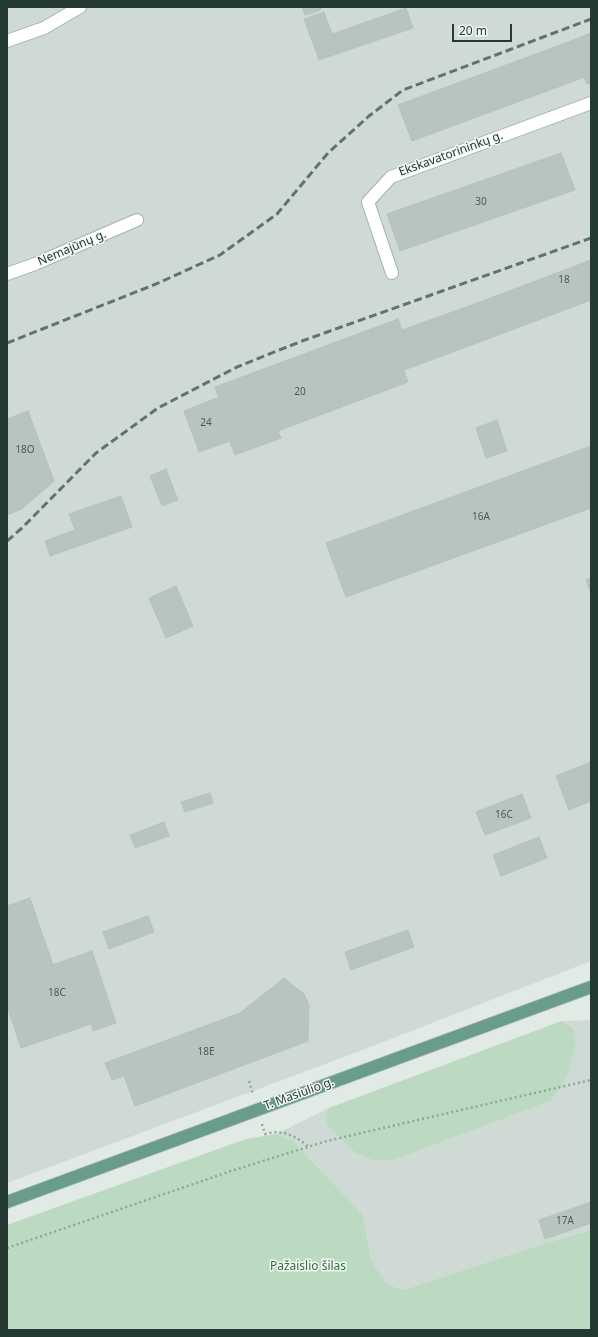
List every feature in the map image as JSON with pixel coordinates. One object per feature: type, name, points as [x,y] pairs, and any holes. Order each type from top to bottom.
[{"type":"main road","name":"T. Masiulio g.","points":[[7,1202],[591,986]]},
{"type":"street","points":[[7,41],[44,28],[80,7]]},
{"type":"street","name":"Ekskavatorininkų g.","points":[[392,273],[368,202],[391,177],[591,103]]},
{"type":"street","name":"Nemajūnų g.","points":[[7,274],[137,220]]},
{"type":"path","points":[[7,1248],[231,1171],[327,1141],[591,1080]]},
{"type":"shaded area","points":[[7,7],[591,7],[591,961],[360,1051],[7,1183]]},
{"type":"shaded area","points":[[591,1020],[591,1230],[536,1246],[403,1290],[387,1284],[371,1260],[363,1215],[292,1140],[276,1134],[329,1108],[562,1021]]},
{"type":"green space","points":[[562,1021],[574,1030],[576,1042],[567,1077],[550,1101],[393,1160],[373,1160],[356,1153],[327,1125],[326,1119],[329,1108]]},
{"type":"green space","name":"Pažaislio šilas","points":[[276,1134],[292,1140],[363,1215],[371,1260],[387,1284],[403,1290],[536,1246],[591,1230],[591,1330],[7,1330],[7,1225],[246,1139]]},
{"type":"building","points":[[302,7],[320,7],[321,10],[305,15]]},
{"type":"building","points":[[406,8],[413,28],[319,60],[304,19],[324,12],[332,34]]},
{"type":"building","points":[[591,33],[591,83],[587,84],[571,41]]},
{"type":"building","points":[[571,41],[585,77],[412,141],[398,105]]},
{"type":"building","points":[[561,153],[575,190],[400,251],[387,214]]},
{"type":"building","points":[[591,260],[591,300],[485,340],[472,305]]},
{"type":"building","points":[[472,305],[485,340],[415,366],[402,330]]},
{"type":"building","points":[[398,319],[415,366],[404,370],[408,382],[278,431],[281,438],[235,455],[214,399],[219,398],[215,387]]},
{"type":"building","points":[[214,399],[230,441],[199,452],[184,411]]},
{"type":"building","points":[[28,411],[54,481],[22,509],[7,515],[7,419]]},
{"type":"building","points":[[497,420],[507,451],[486,458],[476,428]]},
{"type":"building","points":[[591,446],[591,508],[346,597],[326,543]]},
{"type":"building","points":[[166,469],[178,500],[162,506],[150,476]]},
{"type":"building","points":[[121,496],[132,527],[50,556],[45,541],[75,530],[69,514]]},
{"type":"building","points":[[591,578],[591,593],[586,580]]},
{"type":"building","points":[[176,586],[193,626],[166,638],[149,598]]},
{"type":"building","points":[[591,762],[591,801],[569,810],[556,776]]},
{"type":"building","points":[[210,793],[213,803],[185,812],[181,802]]},
{"type":"building","points":[[522,794],[531,818],[485,835],[476,812]]},
{"type":"building","points":[[164,822],[169,836],[135,848],[130,835]]},
{"type":"building","points":[[539,837],[547,858],[501,876],[493,855]]},
{"type":"building","points":[[30,898],[53,965],[7,981],[7,906]]},
{"type":"building","points":[[148,916],[154,932],[109,949],[103,932]]},
{"type":"building","points":[[408,930],[414,947],[351,970],[345,952]]},
{"type":"building","points":[[92,951],[116,1023],[93,1031],[91,1024],[21,1048],[7,1006],[7,981]]},
{"type":"building","points":[[284,978],[304,994],[309,1005],[308,1041],[135,1106],[124,1076],[112,1080],[105,1063],[240,1013]]},
{"type":"building","points":[[591,1202],[591,1223],[545,1239],[539,1220]]},
{"type":"railway","points":[[7,343],[156,284],[220,255],[277,214],[328,153],[369,116],[403,90],[591,19]]},
{"type":"railway","points":[[7,541],[22,528],[96,453],[158,408],[237,367],[302,341],[591,238]]}]
